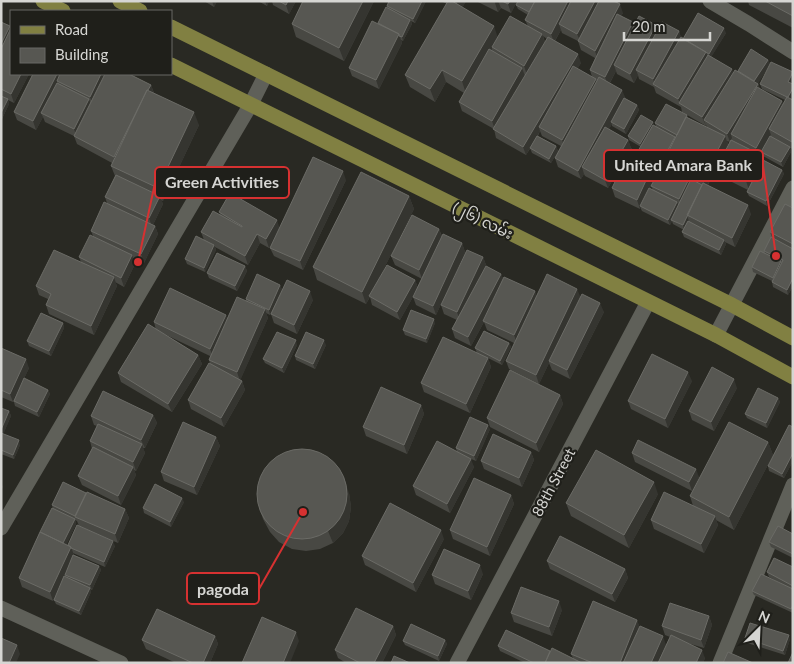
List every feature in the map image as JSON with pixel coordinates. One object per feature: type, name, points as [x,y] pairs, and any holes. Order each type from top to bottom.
[{"type":"main road","points":[[43,1],[61,10]]},
{"type":"main road","points":[[120,1],[138,10]]},
{"type":"main road","points":[[172,27],[732,305],[793,338]]},
{"type":"main road","name":"(၂၆) လမ်း","points":[[172,65],[716,335],[793,377]]},
{"type":"street","points":[[710,1],[793,52]]},
{"type":"street","points":[[1,528],[251,104],[266,74]]},
{"type":"street","points":[[716,335],[793,188]]},
{"type":"street","name":"88th Street","points":[[457,663],[648,302]]},
{"type":"street","points":[[720,663],[793,484]]},
{"type":"street","points":[[1,608],[122,663]]},
{"type":"building","points":[[279,1],[288,1],[286,5]]},
{"type":"building","points":[[303,1],[363,1],[339,48],[292,24]]},
{"type":"building","points":[[389,1],[422,1],[413,19],[387,6]]},
{"type":"building","points":[[448,1],[452,1],[494,26],[462,81],[442,70],[430,89],[405,75]]},
{"type":"building","points":[[518,1],[535,1],[529,12],[516,5]]},
{"type":"building","points":[[535,1],[568,1],[551,34],[525,20]]},
{"type":"building","points":[[571,1],[595,1],[577,34],[559,24]]},
{"type":"building","points":[[599,1],[614,1],[620,4],[595,51],[578,41]]},
{"type":"building","points":[[765,1],[793,1],[793,16]]},
{"type":"building","points":[[386,7],[410,20],[402,37],[378,23]]},
{"type":"building","points":[[698,13],[724,28],[709,54],[683,39]]},
{"type":"building","points":[[617,14],[633,22],[605,77],[590,70]]},
{"type":"building","points":[[510,16],[542,34],[524,66],[492,47]]},
{"type":"building","points":[[639,16],[656,25],[630,74],[614,65]]},
{"type":"building","points":[[372,21],[399,34],[376,80],[349,68]]},
{"type":"building","points":[[1,22],[10,26],[1,44]]},
{"type":"building","points":[[662,22],[679,31],[653,79],[636,70]]},
{"type":"building","points":[[10,30],[10,75],[20,75],[11,94],[1,89],[1,49]]},
{"type":"building","points":[[548,37],[578,54],[523,147],[493,129]]},
{"type":"building","points":[[681,37],[706,52],[678,99],[653,84]]},
{"type":"building","points":[[489,49],[522,68],[492,121],[459,102]]},
{"type":"building","points":[[751,49],[768,60],[754,81],[738,71]]},
{"type":"building","points":[[708,55],[732,69],[702,117],[679,103]]},
{"type":"building","points":[[771,62],[793,72],[788,82],[793,84],[793,88],[788,97],[760,84]]},
{"type":"building","points":[[573,66],[596,79],[562,140],[539,127]]},
{"type":"building","points":[[735,70],[758,84],[727,134],[704,120]]},
{"type":"building","points":[[32,75],[56,75],[33,121],[14,112]]},
{"type":"building","points":[[60,75],[101,75],[90,97],[57,81]]},
{"type":"building","points":[[104,75],[131,75],[151,85],[114,157],[74,136]]},
{"type":"building","points":[[599,77],[622,90],[578,171],[555,158]]},
{"type":"building","points":[[57,83],[89,99],[74,129],[41,113]]},
{"type":"building","points":[[757,87],[782,101],[756,148],[731,134]]},
{"type":"building","points":[[147,90],[194,112],[158,188],[111,166]]},
{"type":"building","points":[[1,96],[8,99],[1,113]]},
{"type":"building","points":[[787,97],[793,100],[792,142],[769,129]]},
{"type":"building","points":[[624,98],[637,105],[624,129],[611,122]]},
{"type":"building","points":[[666,104],[687,115],[677,135],[655,123]]},
{"type":"building","points":[[641,115],[653,122],[640,144],[628,136]]},
{"type":"building","points":[[686,117],[725,136],[703,179],[664,160]]},
{"type":"building","points":[[653,125],[675,137],[661,163],[638,151]]},
{"type":"building","points":[[605,127],[628,140],[605,180],[582,167]]},
{"type":"building","points":[[537,136],[556,146],[549,159],[530,148]]},
{"type":"building","points":[[770,136],[790,147],[781,162],[761,152]]},
{"type":"building","points":[[731,140],[759,154],[746,181],[717,167]]},
{"type":"building","points":[[631,149],[655,161],[637,200],[612,188]]},
{"type":"building","points":[[313,157],[343,171],[300,261],[270,248]]},
{"type":"building","points":[[763,160],[782,170],[766,201],[747,192]]},
{"type":"building","points":[[662,166],[689,179],[679,199],[651,186]]},
{"type":"building","points":[[361,172],[409,196],[362,292],[313,267]]},
{"type":"building","points":[[116,175],[160,196],[149,218],[105,197]]},
{"type":"building","points":[[691,179],[702,185],[683,225],[671,220]]},
{"type":"building","points":[[703,183],[748,205],[732,238],[687,215]]},
{"type":"building","points":[[649,188],[677,202],[668,220],[640,206]]},
{"type":"building","points":[[230,193],[277,220],[266,239],[257,234],[245,256],[201,232],[213,211],[242,227],[219,212]]},
{"type":"building","points":[[104,202],[155,226],[141,254],[91,231]]},
{"type":"building","points":[[785,204],[793,208],[793,244],[770,232]]},
{"type":"building","points":[[412,215],[439,229],[419,270],[391,256]]},
{"type":"building","points":[[688,221],[724,240],[719,250],[682,232]]},
{"type":"building","points":[[443,234],[462,243],[433,306],[413,297]]},
{"type":"building","points":[[90,235],[132,255],[121,278],[79,257]]},
{"type":"building","points":[[196,236],[214,245],[204,268],[185,259]]},
{"type":"building","points":[[771,237],[793,249],[793,278],[787,290],[772,282],[783,260],[764,251]]},
{"type":"building","points":[[54,250],[114,277],[91,326],[46,305],[51,294],[36,286]]},
{"type":"building","points":[[467,250],[483,257],[457,312],[441,305]]},
{"type":"building","points":[[760,251],[781,261],[773,278],[752,267]]},
{"type":"building","points":[[217,253],[245,266],[235,286],[207,273]]},
{"type":"building","points":[[387,265],[415,280],[397,312],[369,296]]},
{"type":"building","points":[[486,266],[501,274],[468,337],[452,329]]},
{"type":"building","points":[[257,274],[280,285],[269,310],[246,299]]},
{"type":"building","points":[[547,274],[577,289],[536,375],[506,361]]},
{"type":"building","points":[[504,277],[535,291],[514,335],[483,321]]},
{"type":"building","points":[[287,280],[310,291],[294,325],[271,314]]},
{"type":"building","points":[[170,288],[226,315],[210,349],[154,322]]},
{"type":"building","points":[[582,294],[600,303],[567,370],[549,361]]},
{"type":"building","points":[[237,297],[265,309],[237,372],[209,360]]},
{"type":"building","points":[[411,310],[434,319],[426,339],[403,330]]},
{"type":"building","points":[[41,313],[63,323],[49,351],[27,341]]},
{"type":"building","points":[[148,324],[198,355],[168,404],[118,373]]},
{"type":"building","points":[[484,331],[509,343],[500,361],[475,348]]},
{"type":"building","points":[[277,332],[296,340],[282,368],[263,359]]},
{"type":"building","points":[[306,332],[324,340],[313,364],[295,356]]},
{"type":"building","points":[[443,337],[488,358],[466,404],[421,383]]},
{"type":"building","points":[[1,348],[26,359],[10,394],[1,390]]},
{"type":"building","points":[[652,354],[688,372],[665,419],[628,401]]},
{"type":"building","points":[[209,363],[242,381],[221,418],[188,400]]},
{"type":"building","points":[[712,367],[734,379],[711,422],[689,411]]},
{"type":"building","points":[[510,370],[560,395],[536,443],[487,418]]},
{"type":"building","points":[[24,378],[48,390],[37,412],[14,401]]},
{"type":"building","points":[[381,387],[421,405],[404,445],[363,427]]},
{"type":"building","points":[[758,388],[778,398],[766,423],[745,414]]},
{"type":"building","points":[[103,391],[153,415],[141,440],[91,416]]},
{"type":"building","points":[[1,408],[9,411],[1,430]]},
{"type":"building","points":[[470,417],[488,425],[474,456],[456,448]]},
{"type":"building","points":[[183,422],[216,437],[194,487],[161,472]]},
{"type":"building","points":[[729,422],[768,442],[729,517],[690,496]]},
{"type":"building","points":[[98,424],[142,444],[133,462],[90,441]]},
{"type":"building","points":[[789,425],[793,427],[793,453],[782,474],[768,466]]},
{"type":"building","points":[[1,433],[19,440],[13,455],[1,450]]},
{"type":"building","points":[[493,434],[531,452],[519,478],[481,461]]},
{"type":"building","points":[[638,440],[696,469],[689,482],[632,453]]},
{"type":"building","points":[[437,441],[471,459],[447,504],[413,486]]},
{"type":"building","points":[[93,447],[133,467],[118,496],[78,476]]},
{"type":"building","points":[[302,449],[319,453],[334,462],[343,477],[347,494],[343,511],[334,526],[319,535],[302,539],[285,535],[270,526],[261,511],[257,494],[261,477],[270,462],[285,453]]},
{"type":"building","points":[[596,450],[654,482],[624,535],[566,503]]},
{"type":"building","points":[[474,478],[511,495],[487,547],[450,530]]},
{"type":"building","points":[[63,482],[86,493],[75,516],[52,505]]},
{"type":"building","points":[[155,484],[182,498],[170,522],[143,508]]},
{"type":"building","points":[[87,492],[125,509],[115,534],[75,517]]},
{"type":"building","points":[[664,492],[715,516],[701,544],[651,520]]},
{"type":"building","points":[[390,503],[441,530],[413,583],[362,556]]},
{"type":"building","points":[[52,508],[75,519],[63,543],[40,532]]},
{"type":"building","points":[[77,525],[113,541],[104,562],[68,545]]},
{"type":"building","points":[[778,526],[793,534],[793,554],[769,542]]},
{"type":"building","points":[[40,532],[71,547],[50,592],[19,578]]},
{"type":"building","points":[[560,536],[625,569],[612,594],[547,561]]},
{"type":"building","points":[[444,549],[480,565],[468,591],[432,575]]},
{"type":"building","points":[[73,555],[99,566],[90,585],[65,575]]},
{"type":"building","points":[[774,558],[793,567],[793,586],[767,572]]},
{"type":"building","points":[[761,574],[793,589],[793,605],[791,609],[752,591]]},
{"type":"building","points":[[64,576],[90,588],[79,611],[54,600]]},
{"type":"building","points":[[521,587],[559,601],[549,627],[511,613]]},
{"type":"building","points":[[593,601],[637,620],[620,663],[593,663],[571,654]]},
{"type":"building","points":[[670,603],[709,616],[701,640],[662,626]]},
{"type":"building","points":[[356,608],[393,626],[374,663],[360,663],[335,650]]},
{"type":"building","points":[[157,609],[215,636],[203,663],[193,663],[142,640]]},
{"type":"building","points":[[262,617],[296,632],[283,663],[242,663]]},
{"type":"building","points":[[750,623],[789,635],[783,651],[745,638]]},
{"type":"building","points":[[411,624],[445,640],[438,656],[403,641]]},
{"type":"building","points":[[640,626],[663,636],[651,663],[623,663]]},
{"type":"building","points":[[506,630],[550,651],[545,663],[534,663],[498,646]]},
{"type":"building","points":[[671,635],[702,650],[696,663],[658,663]]},
{"type":"building","points":[[1,638],[17,645],[9,663],[1,663]]},
{"type":"building","points":[[552,648],[582,663],[545,663]]},
{"type":"building","points":[[728,652],[753,663],[723,663]]},
{"type":"building","points":[[793,652],[793,663],[788,663]]},
{"type":"building","points":[[394,656],[410,663],[391,663]]},
{"type":"place","name":"United Amara Bank","points":[[776,256]]},
{"type":"place","name":"Green Activities","points":[[138,262]]},
{"type":"place","name":"pagoda","points":[[303,512]]}]
